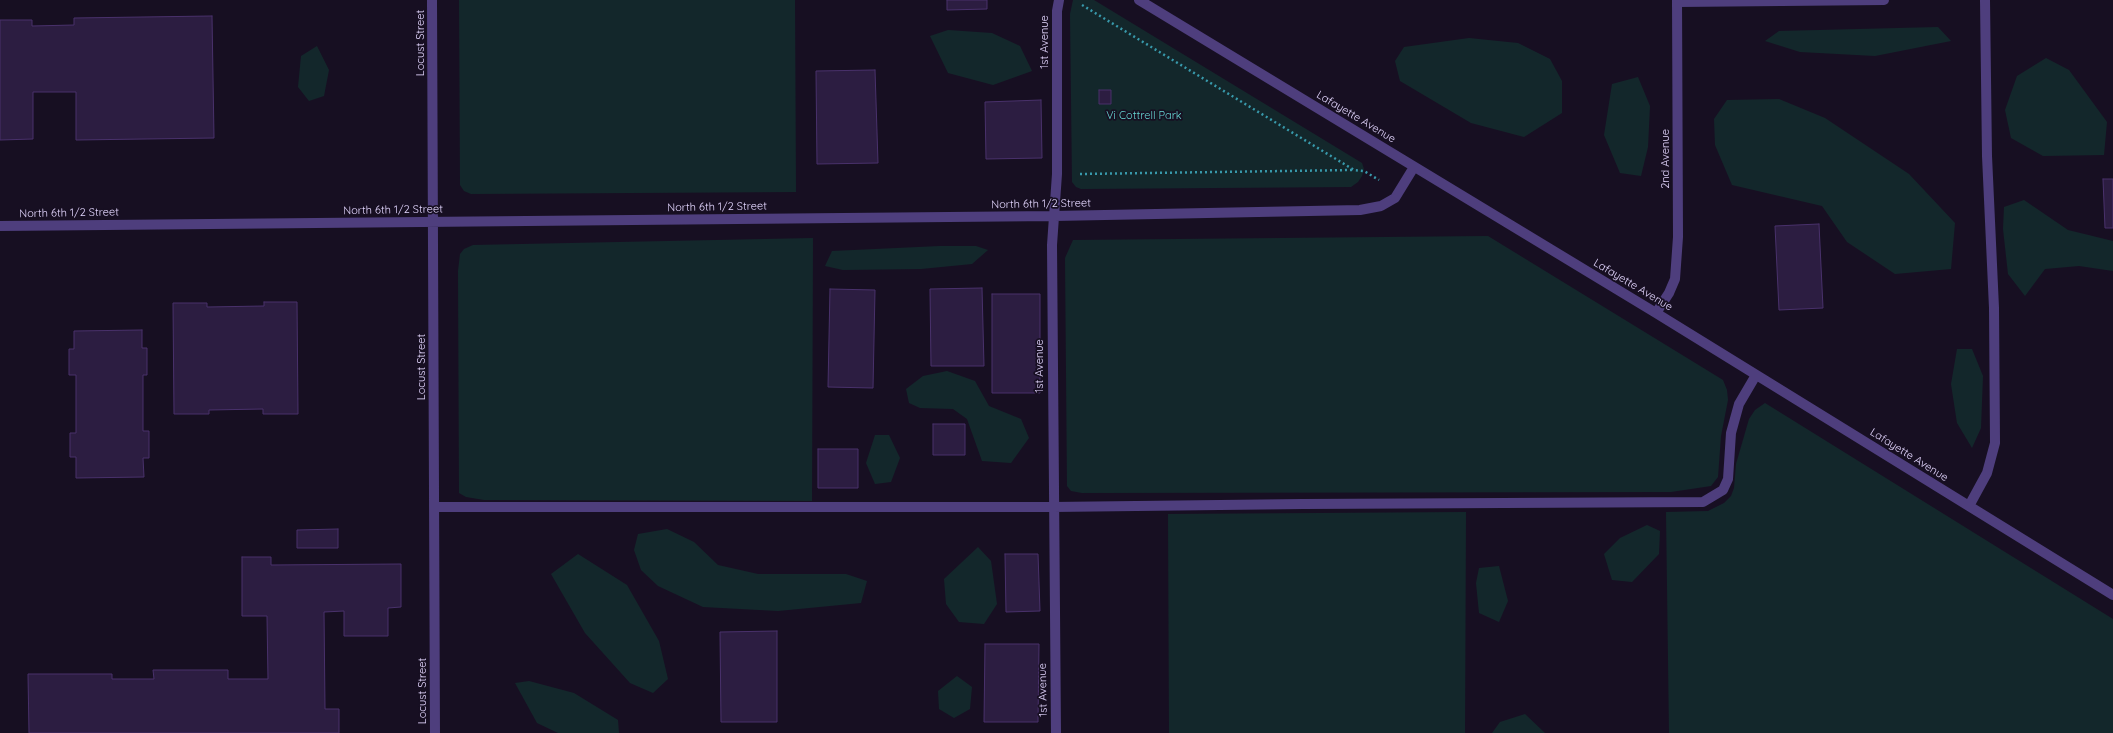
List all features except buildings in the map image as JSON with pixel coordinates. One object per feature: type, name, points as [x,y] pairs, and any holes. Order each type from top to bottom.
[{"type":"street","name":"Locust Street","points":[[432,0],[435,733]]},
{"type":"street","name":"1st Avenue","points":[[1056,733],[1052,507],[1052,244],[1057,174],[1057,11],[1059,0]]},
{"type":"street","name":"Lafayette Avenue","points":[[1139,0],[1656,313],[2113,595]]},
{"type":"street","points":[[1678,1],[1884,0]]},
{"type":"street","points":[[1969,506],[1987,473],[1995,443],[1994,308],[1987,156],[1985,0]]},
{"type":"street","name":"2nd Avenue","points":[[1656,313],[1669,294],[1675,278],[1678,237],[1678,1]]},
{"type":"street","name":"North 6th 1/2 Street","points":[[0,226],[1054,216],[1360,210],[1381,206],[1394,198],[1414,167]]},
{"type":"street","points":[[434,507],[1052,507],[1703,502],[1722,490],[1728,479],[1731,433],[1739,404],[1756,375]]},
{"type":"path","points":[[1080,4],[1354,170]]},
{"type":"path","points":[[1057,174],[1354,170],[1364,171],[1398,192]]},
{"type":"green space","points":[[459,0],[795,0],[796,192],[471,194],[464,191],[460,185]]},
{"type":"green space","name":"Vi Cottrell Park","points":[[1073,0],[1094,0],[1362,163],[1364,169],[1362,176],[1358,182],[1351,187],[1081,189],[1076,187],[1072,182],[1070,14]]},
{"type":"green space","points":[[1938,27],[1951,41],[1875,56],[1800,52],[1765,41],[1779,31]]},
{"type":"green space","points":[[948,30],[992,33],[1020,46],[1032,71],[993,85],[948,73],[930,36]]},
{"type":"green space","points":[[1469,38],[1518,43],[1550,59],[1562,81],[1562,113],[1524,137],[1471,123],[1400,81],[1395,61],[1404,47]]},
{"type":"green space","points":[[317,46],[329,70],[324,96],[309,101],[298,87],[301,56]]},
{"type":"green space","points":[[2046,58],[2069,70],[2107,122],[2104,155],[2043,156],[2011,138],[2005,110],[2017,76]]},
{"type":"green space","points":[[1638,77],[1650,106],[1648,147],[1641,176],[1620,173],[1604,135],[1612,84]]},
{"type":"green space","points":[[1779,99],[1825,118],[1909,174],[1955,223],[1951,269],[1895,274],[1847,242],[1822,206],[1732,185],[1715,145],[1714,119],[1727,100]]},
{"type":"green space","points":[[2024,200],[2068,230],[2113,241],[2113,271],[2079,266],[2045,269],[2025,296],[2008,274],[2003,229],[2004,207]]},
{"type":"green space","points":[[1488,236],[1723,380],[1727,390],[1728,400],[1721,436],[1718,477],[1711,486],[1671,492],[1082,493],[1071,491],[1067,486],[1065,258],[1073,240]]},
{"type":"green space","points":[[813,238],[812,501],[484,500],[466,497],[459,493],[458,271],[460,254],[464,249],[473,245]]},
{"type":"green space","points":[[940,246],[976,246],[988,250],[972,264],[921,269],[843,270],[825,266],[832,251]]},
{"type":"green space","points":[[1957,349],[1972,349],[1983,376],[1981,428],[1972,448],[1957,423],[1951,384]]},
{"type":"green space","points":[[947,371],[975,381],[989,406],[1021,419],[1029,438],[1011,463],[982,461],[967,419],[953,409],[920,408],[909,403],[906,389],[923,376]]},
{"type":"green space","points":[[1765,403],[2113,619],[2113,733],[1669,733],[1666,512],[1708,511],[1724,503],[1731,496],[1734,488],[1736,464],[1749,419],[1755,410]]},
{"type":"green space","points":[[875,435],[889,435],[900,458],[891,482],[875,484],[866,463]]},
{"type":"green space","points":[[1466,512],[1465,733],[1169,733],[1168,514]]},
{"type":"green space","points":[[1647,525],[1660,531],[1659,554],[1632,582],[1612,580],[1604,554],[1620,538]]},
{"type":"green space","points":[[667,529],[694,542],[718,565],[758,574],[846,574],[867,581],[861,603],[778,611],[703,607],[658,586],[641,570],[634,550],[638,534]]},
{"type":"green space","points":[[978,547],[991,561],[997,604],[984,624],[959,622],[946,604],[944,579]]},
{"type":"green space","points":[[578,554],[627,585],[659,641],[668,679],[653,693],[630,683],[585,633],[551,574]]},
{"type":"green space","points":[[1499,566],[1508,601],[1499,622],[1479,613],[1476,583],[1479,568]]},
{"type":"green space","points":[[957,676],[972,687],[970,709],[954,718],[939,709],[938,691]]},
{"type":"green space","points":[[529,681],[574,693],[618,720],[619,733],[558,733],[537,723],[515,683]]},
{"type":"green space","points":[[1525,714],[1545,733],[1492,733],[1500,722]]}]
